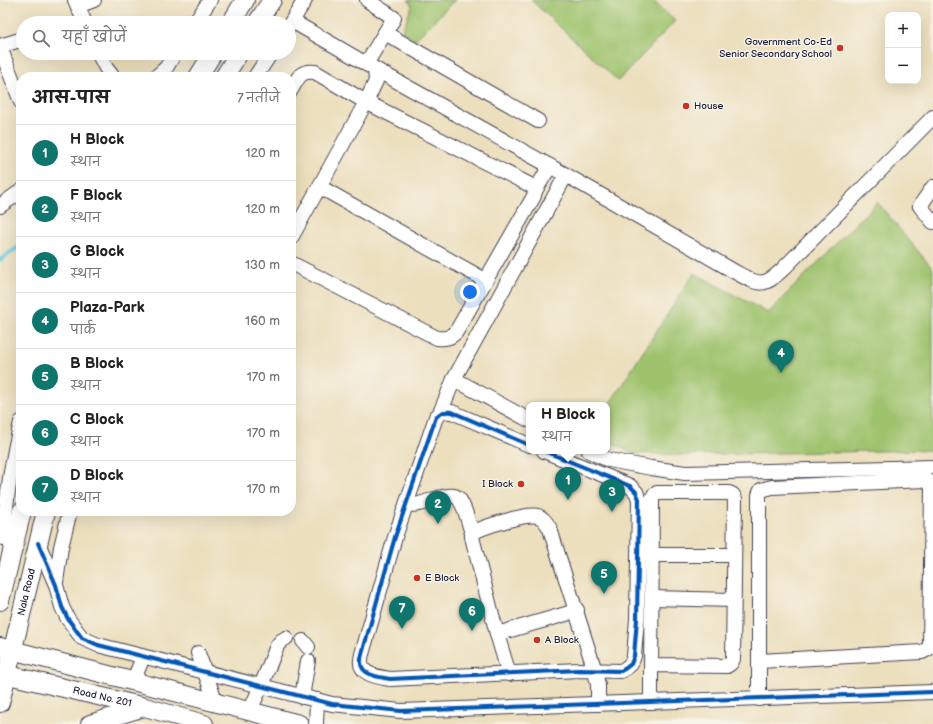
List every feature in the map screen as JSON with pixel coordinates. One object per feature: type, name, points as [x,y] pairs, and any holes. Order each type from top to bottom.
[{"type":"main road","points":[[235,16],[245,0]]},
{"type":"main road","points":[[262,16],[272,0]]},
{"type":"main road","points":[[201,72],[209,60]]},
{"type":"main road","points":[[227,72],[235,60]]},
{"type":"main road","name":"Nala Road","points":[[0,703],[6,648],[45,516]]},
{"type":"main road","points":[[0,601],[11,529]]},
{"type":"main road","points":[[6,648],[299,724]]},
{"type":"main road","name":"Road No. 201","points":[[3,674],[145,707],[204,724]]},
{"type":"main road","points":[[90,724],[145,707]]},
{"type":"street","points":[[80,16],[76,3],[94,0]]},
{"type":"street","points":[[200,16],[210,0]]},
{"type":"street","points":[[295,16],[305,0]]},
{"type":"street","points":[[296,229],[376,81],[370,66],[385,33],[394,18],[367,0]]},
{"type":"street","points":[[296,26],[550,166],[753,282],[763,283],[772,279],[783,269],[933,117]]},
{"type":"street","points":[[385,33],[538,121]]},
{"type":"street","points":[[16,41],[0,47],[16,89]]},
{"type":"street","points":[[102,60],[109,72]]},
{"type":"street","points":[[162,72],[171,60]]},
{"type":"street","points":[[258,72],[266,60]]},
{"type":"street","points":[[296,82],[300,75],[306,71],[315,72],[366,102],[532,186],[535,191]]},
{"type":"street","points":[[296,266],[437,338],[444,339],[451,337],[456,332],[550,166]]},
{"type":"street","points":[[551,454],[630,486],[636,492],[639,499],[637,619],[634,656],[631,664],[621,671],[390,679],[380,678],[369,674],[363,669],[360,662],[393,544],[436,417],[440,413],[454,379],[566,175]]},
{"type":"street","points":[[320,187],[485,280]]},
{"type":"street","points":[[933,187],[920,206],[933,222]]},
{"type":"street","points":[[0,206],[16,195]]},
{"type":"street","points":[[454,379],[526,418]]},
{"type":"street","points":[[440,413],[452,412],[526,444]]},
{"type":"street","points":[[11,529],[5,504],[16,443]]},
{"type":"street","points":[[596,454],[610,460],[685,474],[933,467]]},
{"type":"street","points":[[759,661],[922,652],[928,649],[930,646],[932,487],[928,481],[780,486],[761,490],[758,495],[759,699]]},
{"type":"street","points":[[651,665],[727,666],[733,659],[735,499],[730,493],[657,493],[652,498],[652,598],[651,665],[651,702]]},
{"type":"street","points":[[407,504],[419,504],[454,495],[458,498],[472,534],[497,634],[509,674]]},
{"type":"street","points":[[56,584],[61,547],[69,516]]},
{"type":"street","points":[[472,534],[490,526],[528,516],[537,516],[544,519],[550,529],[577,610],[595,671],[598,684],[598,704]]},
{"type":"street","points":[[38,543],[56,584],[62,607],[74,628],[82,638],[98,645],[143,657],[332,704],[401,711],[933,692]]},
{"type":"street","points":[[652,555],[734,556]]},
{"type":"street","points":[[652,598],[733,600]]},
{"type":"street","points":[[497,634],[577,610]]},
{"type":"street","points":[[250,711],[277,646],[286,638]]},
{"type":"street","points":[[302,697],[306,650]]},
{"type":"street","points":[[198,653],[216,703]]},
{"type":"street","points":[[133,682],[143,657]]},
{"type":"street","points":[[316,724],[317,700]]},
{"type":"green space","points":[[408,0],[455,0],[415,40],[402,31],[412,6]]},
{"type":"green space","points":[[531,0],[652,0],[675,21],[618,81]]},
{"type":"green space","points":[[877,202],[933,269],[933,450],[682,455],[633,453],[610,442],[610,403],[694,273],[768,313]]},
{"type":"waterway","points":[[0,260],[16,249]]},
{"type":"cycle path","points":[[526,444],[452,412],[443,412],[436,417],[395,537],[362,654],[361,665],[366,672],[375,676],[390,679],[579,670],[621,671],[631,664],[634,656],[637,619],[639,499],[636,492],[630,486],[551,454]]},
{"type":"cycle path","points":[[38,543],[56,585],[62,607],[68,619],[82,638],[98,645],[332,704],[401,711],[933,692]]},
{"type":"place","name":"Government Co-Ed Senior Secondary School","points":[[840,48]]},
{"type":"place","name":"House","points":[[686,106]]},
{"type":"place","name":"Plaza-Park","points":[[781,373]]},
{"type":"place","name":"I Block","points":[[521,484]]},
{"type":"place","name":"H Block","points":[[568,500]]},
{"type":"place","name":"G Block","points":[[612,512]]},
{"type":"place","name":"F Block","points":[[438,524]]},
{"type":"place","name":"E Block","points":[[417,578]]},
{"type":"place","name":"B Block","points":[[604,594]]},
{"type":"place","name":"D Block","points":[[402,629]]},
{"type":"place","name":"C Block","points":[[472,631]]},
{"type":"place","name":"A Block","points":[[537,640]]}]
